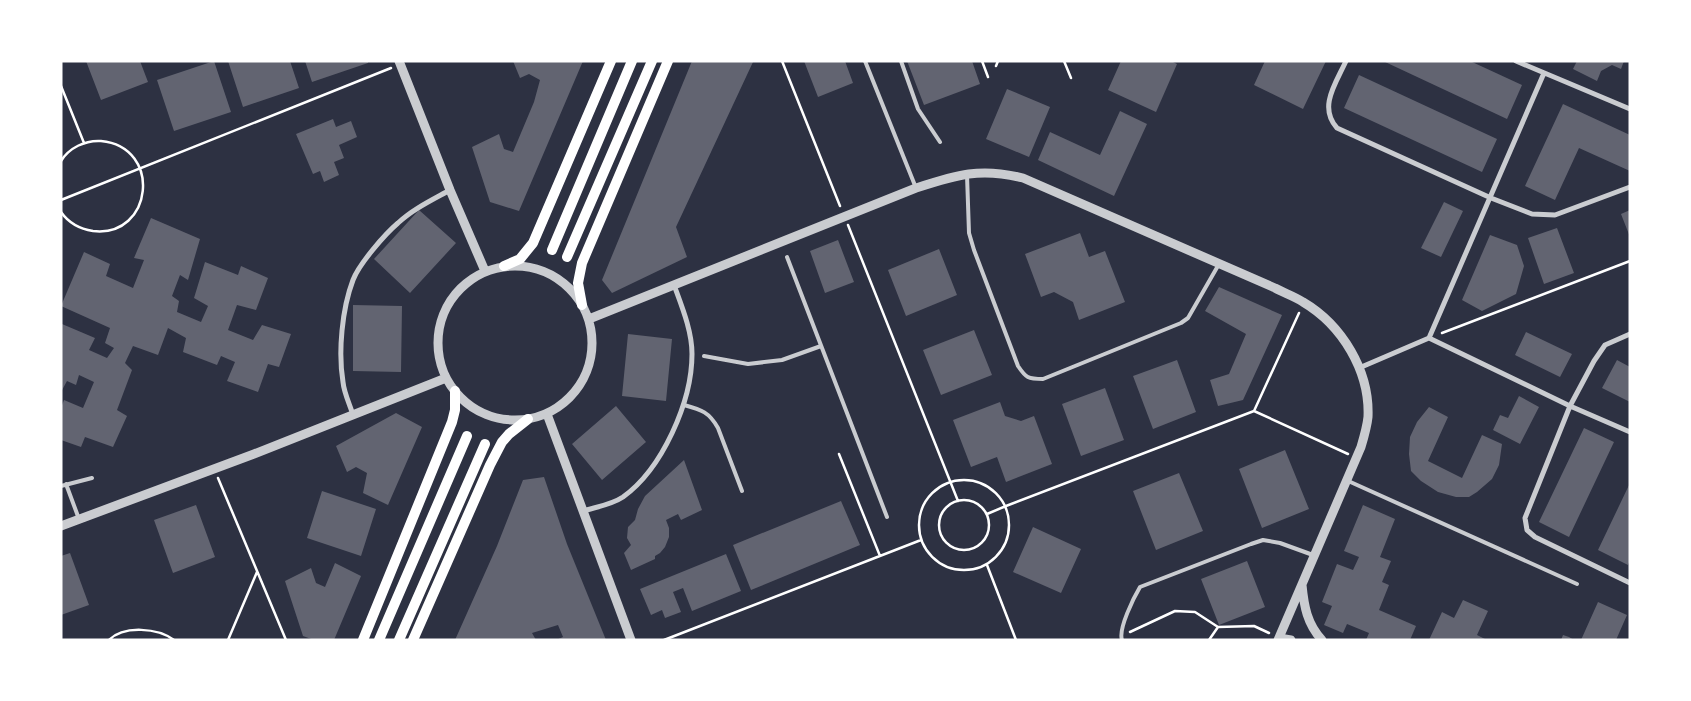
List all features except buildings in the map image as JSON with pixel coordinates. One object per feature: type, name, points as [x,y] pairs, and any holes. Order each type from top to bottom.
[{"type":"main road","points":[[504,266],[520,259],[533,243],[611,61]]},
{"type":"main road","points":[[552,250],[632,61]]},
{"type":"main road","points":[[567,256],[652,61]]},
{"type":"main road","points":[[582,305],[578,283],[582,262],[668,61]]},
{"type":"main road","points":[[363,640],[452,422],[455,410],[455,391]]},
{"type":"main road","points":[[413,640],[494,458],[509,434],[528,419]]},
{"type":"main road","points":[[379,640],[467,436]]},
{"type":"main road","points":[[399,640],[485,444]]},
{"type":"street","points":[[1346,61],[1328,101],[1327,112],[1337,128],[1491,198],[1532,214],[1555,215],[1630,187]]},
{"type":"street","points":[[1516,61],[1630,109]]},
{"type":"street","points":[[400,63],[450,190],[485,271]]},
{"type":"street","points":[[1359,368],[1429,338],[1544,73]]},
{"type":"street","points":[[588,319],[916,188],[951,176],[982,172],[1023,178],[1303,302],[1333,327],[1346,342],[1354,356],[1366,394],[1368,418],[1356,458],[1313,555],[1280,639],[1291,640]]},
{"type":"street","points":[[353,415],[343,383],[341,348],[346,306],[353,279],[378,244],[397,223],[418,207],[450,190]]},
{"type":"street","points":[[504,266],[527,266],[549,273],[562,281],[574,292],[582,305],[592,333],[590,363],[584,378],[576,390],[566,402],[547,414],[528,419],[501,419],[475,410],[455,391],[446,378],[439,354],[439,328],[442,316],[459,290],[473,277],[485,271],[504,266]]},
{"type":"street","points":[[583,511],[622,497],[642,479],[674,431],[684,405],[690,380],[692,354],[686,320],[674,284]]},
{"type":"street","points":[[1630,334],[1605,345],[1594,361],[1570,406],[1525,518],[1527,530],[1535,537],[1630,583]]},
{"type":"street","points":[[1429,338],[1570,406],[1630,432]]},
{"type":"street","points":[[61,526],[214,469],[446,378]]},
{"type":"street","points":[[547,414],[631,640]]},
{"type":"street","points":[[1302,584],[1304,604],[1309,622],[1314,632],[1322,640]]},
{"type":"lane","points":[[865,61],[916,188]]},
{"type":"lane","points":[[901,61],[918,109],[940,142]]},
{"type":"lane","points":[[967,174],[969,233],[974,250],[1018,366],[1030,379],[1043,379],[1181,323],[1188,318],[1219,264]]},
{"type":"lane","points":[[787,257],[887,517]]},
{"type":"lane","points":[[704,356],[748,364],[782,360],[821,346]]},
{"type":"lane","points":[[684,405],[700,409],[713,419],[742,491]]},
{"type":"lane","points":[[78,519],[64,485],[92,478]]},
{"type":"lane","points":[[1346,480],[1577,584]]},
{"type":"lane","points":[[1121,638],[1135,595],[1140,587],[1263,540],[1280,543],[1313,555]]},
{"type":"path","points":[[782,61],[958,501]]},
{"type":"path","points":[[982,61],[988,78]]},
{"type":"path","points":[[996,66],[998,61]]},
{"type":"path","points":[[1064,61],[1071,78]]},
{"type":"path","points":[[61,200],[400,63]]},
{"type":"path","points":[[61,86],[84,143]]},
{"type":"path","points":[[61,161],[72,149],[84,143],[97,140],[111,142],[123,148],[133,157],[140,168],[144,182],[143,197],[137,210],[128,221],[115,228],[101,232],[87,230],[74,224],[61,212]]},
{"type":"path","points":[[1429,338],[1630,261]]},
{"type":"path","points":[[987,514],[1254,411],[1303,302]]},
{"type":"path","points":[[1254,411],[1356,458]]},
{"type":"path","points":[[839,454],[880,556]]},
{"type":"path","points":[[214,469],[286,640]]},
{"type":"path","points":[[963,479],[976,481],[988,486],[1006,506],[1010,528],[1003,550],[987,565],[976,570],[953,570],[943,566],[933,559],[921,540],[918,526],[921,511],[927,498],[937,488],[950,482],[963,479]]},
{"type":"path","points":[[958,501],[974,502],[982,507],[987,514],[989,529],[986,537],[982,543],[968,550],[954,548],[942,538],[939,523],[945,509],[958,501]]},
{"type":"path","points":[[664,640],[921,540]]},
{"type":"path","points":[[987,565],[1016,640]]},
{"type":"path","points":[[228,640],[257,572]]},
{"type":"path","points":[[1121,638],[1175,611],[1195,612],[1218,627],[1254,626],[1280,639]]},
{"type":"path","points":[[1209,640],[1218,627]]},
{"type":"path","points":[[109,640],[113,636],[124,632],[140,630],[154,630],[174,640]]}]
